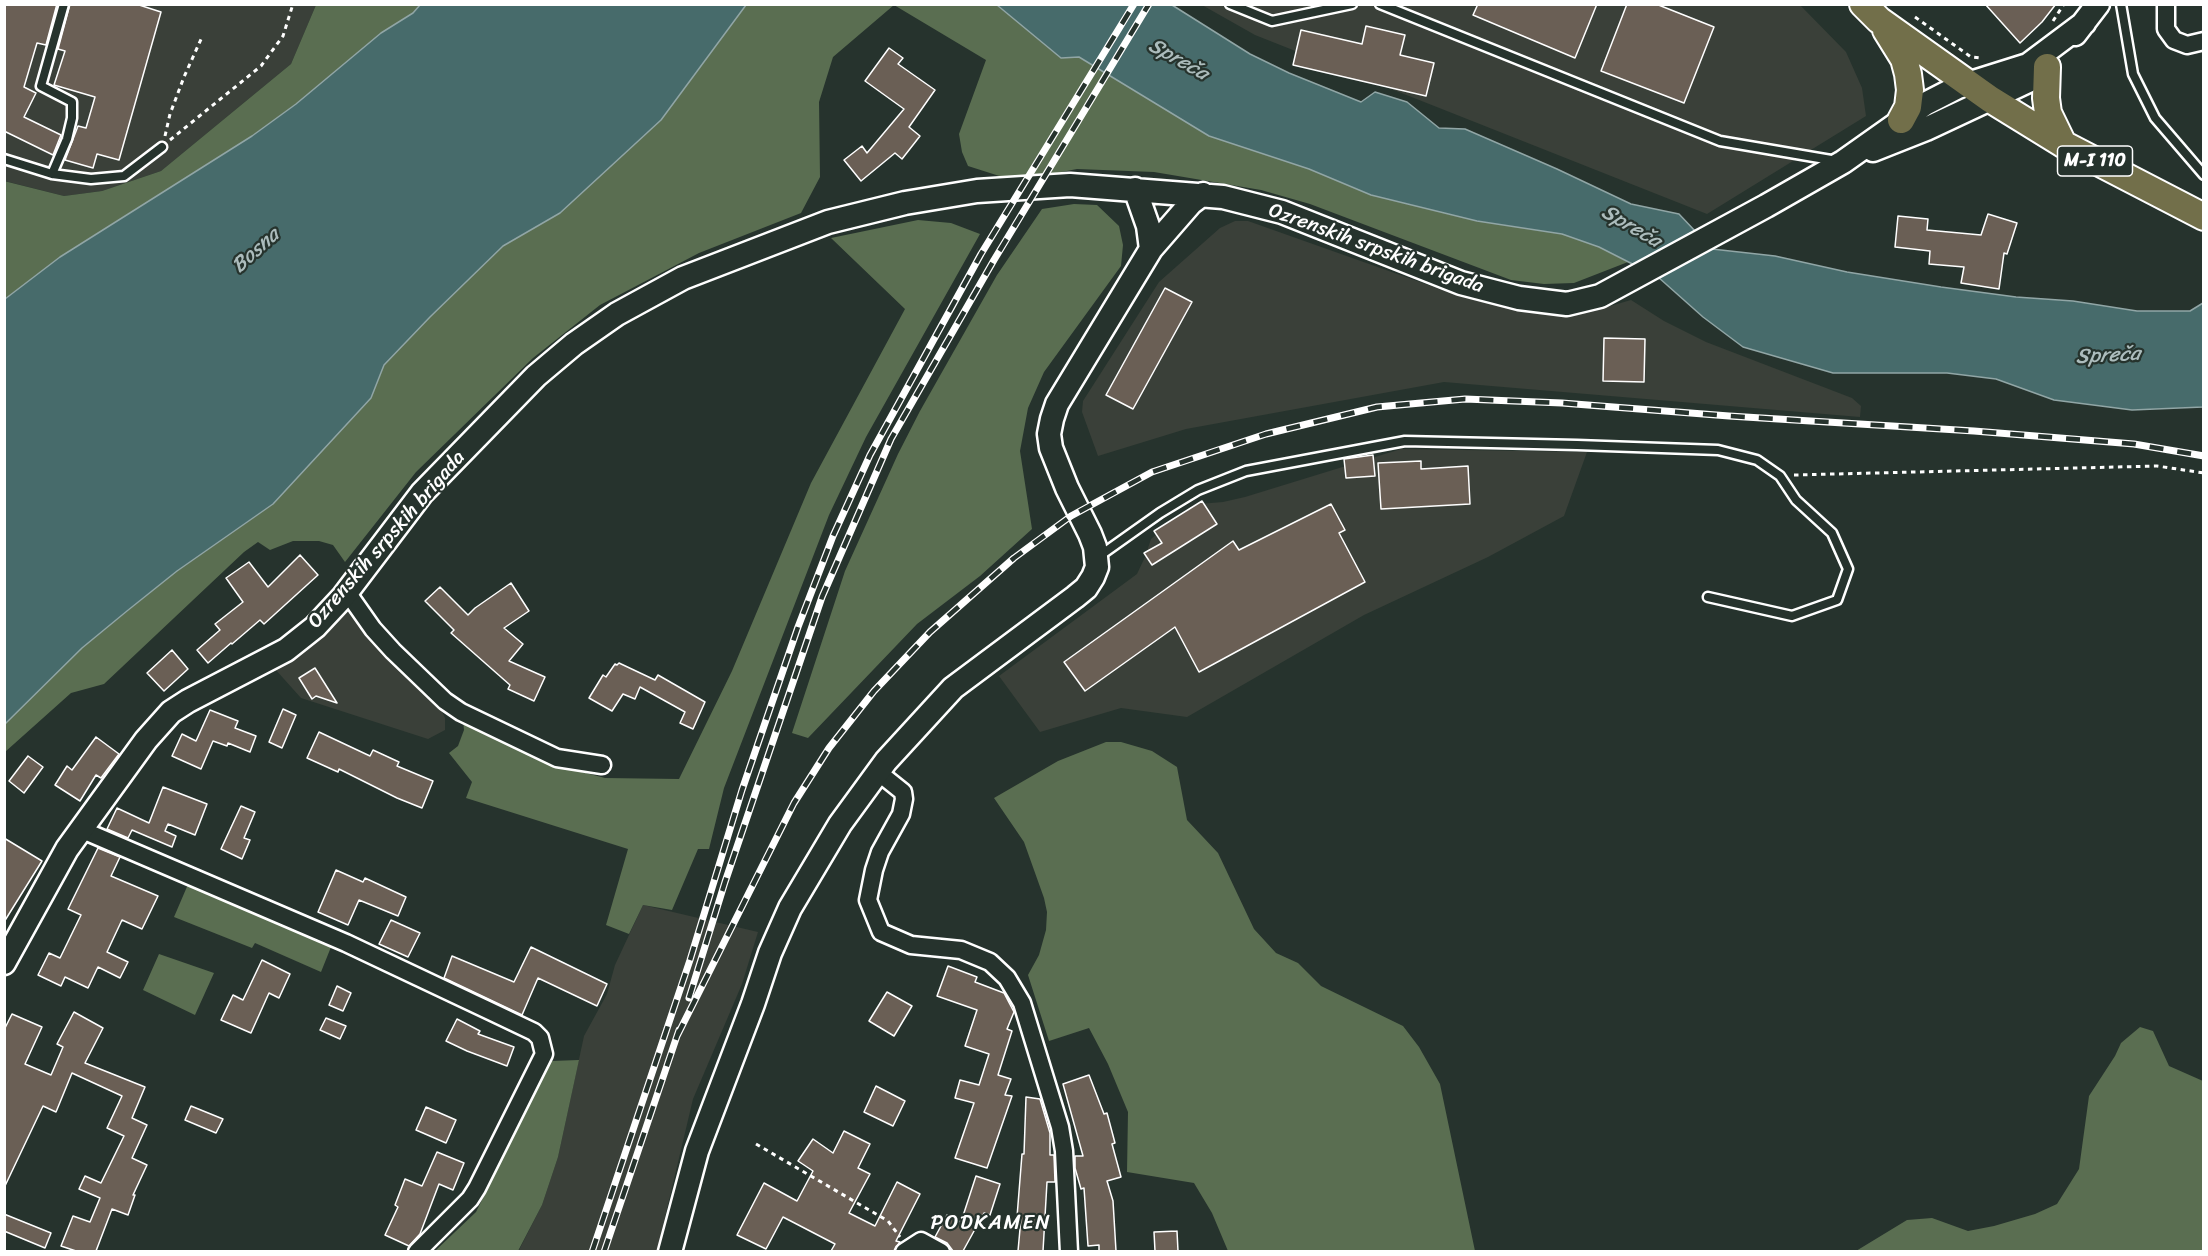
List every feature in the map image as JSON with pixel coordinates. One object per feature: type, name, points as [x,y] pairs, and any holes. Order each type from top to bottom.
[{"type":"main road","points":[[2084,22],[2098,4]]},
{"type":"main road","points":[[1871,12],[1904,59],[1910,90],[1908,107],[1900,120]]},
{"type":"main road","name":"M-I 110","points":[[1871,12],[1968,84],[2063,144],[2204,217]]},
{"type":"main road","name":"Ozrenskih srpskih brigada","points":[[1843,162],[1926,129],[2028,81],[2048,67],[2084,22]]},
{"type":"main road","name":"Ozrenskih srpskih brigada","points":[[4,963],[80,830],[146,740],[171,712],[286,650],[315,627],[347,592],[422,493],[536,376],[574,344],[617,314],[683,278],[828,222],[905,203],[977,191],[1070,185],[1223,197],[1282,212],[1461,283],[1519,298],[1567,304],[1600,296],[1766,206],[1843,162],[1925,104],[1968,84],[2028,65],[2084,22]]},
{"type":"main road","points":[[2048,67],[2046,98],[2048,114],[2063,144]]},
{"type":"main road","points":[[1136,189],[1148,226],[1151,249]]},
{"type":"main road","points":[[670,1251],[697,1151],[770,953],[790,908],[840,824],[878,772],[953,688],[1086,588],[1097,567],[1097,557],[1090,534],[1067,488],[1052,448],[1049,434],[1057,404],[1151,249],[1191,203],[1203,194]]},
{"type":"street","points":[[2166,4],[2166,29],[2174,40],[2187,45],[2204,41]]},
{"type":"street","points":[[347,592],[373,629],[393,651],[445,701],[461,712],[558,758],[602,765]]},
{"type":"street","points":[[878,772],[903,792],[904,800],[901,814],[880,852],[868,900],[881,932],[911,945],[961,950],[990,962],[1007,978],[1022,1003],[1060,1127],[1064,1151],[1069,1251]]},
{"type":"street","points":[[80,830],[346,943],[534,1032],[540,1038],[544,1054],[477,1188],[470,1199],[417,1251]]},
{"type":"street","points":[[906,1250],[921,1241],[941,1251]]},
{"type":"lane","points":[[52,174],[67,138],[72,118],[72,102],[41,86],[63,4]]},
{"type":"lane","points":[[1230,4],[1272,21],[1352,4]]},
{"type":"lane","points":[[1380,4],[1720,141],[1843,162]]},
{"type":"lane","points":[[2121,4],[2133,74],[2155,118],[2204,175]]},
{"type":"lane","points":[[4,159],[52,174],[91,179],[124,176],[162,147]]},
{"type":"lane","points":[[1097,557],[1160,513],[1198,490],[1246,471],[1405,441],[1718,450],[1757,460],[1780,476],[1796,500],[1832,533],[1848,569],[1837,600],[1792,616],[1708,597]]},
{"type":"path","points":[[162,147],[261,66],[283,36],[293,4]]},
{"type":"path","points":[[2052,21],[2064,4]]},
{"type":"path","points":[[1906,11],[1971,57],[1986,58]]},
{"type":"path","points":[[162,147],[170,114],[202,37]]},
{"type":"path","points":[[1780,476],[2157,466],[2204,472]]},
{"type":"path","points":[[756,1144],[888,1221],[906,1250]]},
{"type":"shaded area","points":[[4,5],[316,5],[291,64],[161,171],[102,191],[64,196],[5,181]]},
{"type":"shaded area","points":[[1202,5],[1800,5],[1846,52],[1862,88],[1866,116],[1707,214],[1255,35]]},
{"type":"shaded area","points":[[1235,221],[1248,221],[1465,298],[1520,310],[1586,313],[1631,300],[1664,321],[1706,342],[1852,398],[1861,406],[1860,417],[1444,382],[1186,429],[1098,456],[1082,412],[1083,401],[1159,282],[1220,228]]},
{"type":"shaded area","points":[[1401,449],[1587,452],[1564,516],[1488,557],[1364,615],[1187,717],[1121,708],[1040,732],[999,676],[1137,574],[1151,539],[1182,513],[1199,504],[1245,497]]},
{"type":"shaded area","points":[[347,610],[440,707],[445,718],[445,730],[428,739],[301,698],[275,669],[323,637]]},
{"type":"shaded area","points":[[643,905],[758,932],[742,984],[693,1099],[657,1251],[518,1252],[542,1205],[558,1157],[584,1036],[607,994],[615,965]]},
{"type":"green space","points":[[316,5],[420,5],[413,13],[381,33],[296,104],[252,136],[60,257],[5,299],[4,181],[64,196],[102,191],[161,171],[291,64]]},
{"type":"green space","points":[[746,5],[894,5],[833,57],[819,102],[820,177],[801,213],[699,253],[600,305],[533,358],[416,472],[345,562],[333,545],[319,541],[293,541],[270,550],[258,542],[244,552],[104,684],[71,693],[5,752],[5,724],[82,648],[177,571],[273,504],[371,398],[384,365],[430,317],[503,246],[560,213],[661,120]]},
{"type":"green space","points":[[894,5],[997,5],[1061,58],[1079,57],[1209,136],[1309,169],[1371,195],[1477,221],[1562,234],[1599,247],[1628,262],[1574,283],[1544,284],[1511,280],[1310,204],[1261,190],[1154,172],[1077,169],[1015,181],[968,166],[962,152],[959,134],[986,60]]},
{"type":"green space","points":[[1074,204],[1097,205],[1119,226],[1123,245],[1121,266],[1044,372],[1028,408],[1020,451],[1032,529],[980,576],[917,624],[808,738],[792,733],[845,571],[920,411],[997,275],[1042,209]]},
{"type":"green space","points":[[918,220],[951,223],[980,234],[866,437],[829,515],[724,788],[709,849],[698,849],[672,910],[643,905],[629,934],[606,925],[628,849],[466,798],[472,782],[449,753],[458,746],[464,730],[463,720],[559,766],[605,778],[679,779],[732,671],[811,483],[905,309],[831,238]]},
{"type":"green space","points":[[1106,742],[1121,742],[1152,751],[1177,767],[1187,820],[1218,853],[1254,929],[1276,953],[1298,963],[1321,986],[1403,1026],[1419,1047],[1440,1084],[1475,1251],[1228,1251],[1212,1213],[1194,1183],[1127,1172],[1128,1112],[1108,1064],[1089,1028],[1049,1041],[1028,975],[1039,955],[1046,930],[1047,912],[1044,898],[1024,842],[994,798],[1058,761]]},
{"type":"green space","points":[[189,882],[331,947],[321,972],[255,943],[252,948],[174,917]]},
{"type":"green space","points":[[159,954],[214,973],[195,1015],[143,990]]},
{"type":"green space","points":[[2140,1027],[2153,1031],[2169,1066],[2203,1081],[2203,1251],[1856,1251],[1907,1220],[1932,1218],[1968,1231],[2035,1214],[2057,1204],[2079,1169],[2089,1096],[2121,1043]]},
{"type":"green space","points":[[579,1060],[558,1157],[542,1205],[518,1251],[435,1251],[476,1212],[551,1061]]},
{"type":"water","name":"Bosna","points":[[420,5],[746,5],[661,120],[560,213],[503,246],[430,317],[384,365],[371,398],[273,504],[177,571],[127,611],[82,648],[5,724],[5,299],[60,257],[252,136],[296,104],[381,33],[413,13]]},
{"type":"water","name":"Spreča","points":[[997,5],[1172,5],[1250,54],[1289,73],[1361,102],[1375,92],[1407,102],[1439,128],[1465,129],[1631,204],[1679,214],[1712,249],[1775,256],[1847,272],[1941,287],[2016,297],[2073,301],[2137,311],[2190,311],[2203,303],[2203,407],[2132,410],[2054,400],[1996,379],[1947,373],[1833,373],[1743,347],[1703,317],[1658,277],[1599,247],[1562,234],[1477,221],[1371,195],[1309,169],[1209,136],[1079,57],[1061,58]]},
{"type":"building","points":[[4,4],[57,4],[46,45],[37,43],[24,87],[36,93],[24,117],[61,135],[53,155],[4,131]]},
{"type":"building","points":[[70,4],[136,4],[161,12],[119,160],[97,154],[93,168],[65,160],[78,126],[86,128],[95,97],[54,85],[65,51],[58,49]]},
{"type":"building","points":[[1478,4],[1597,4],[1575,58],[1473,15]]},
{"type":"building","points":[[1627,4],[1656,4],[1714,27],[1684,103],[1601,71]]},
{"type":"building","points":[[1985,4],[2056,4],[2042,22],[2020,43]]},
{"type":"building","points":[[1366,26],[1405,35],[1400,55],[1434,63],[1426,96],[1293,65],[1301,30],[1362,44]]},
{"type":"building","points":[[889,48],[903,58],[898,64],[935,90],[909,127],[920,136],[902,159],[895,153],[861,181],[844,160],[862,146],[867,153],[904,109],[865,81]]},
{"type":"building","points":[[1988,214],[2017,223],[2007,254],[2004,253],[1999,289],[1961,283],[1964,267],[1929,264],[1930,251],[1895,247],[1898,216],[1928,219],[1927,230],[1981,235]]},
{"type":"building","points":[[1165,288],[1192,302],[1133,409],[1106,395]]},
{"type":"building","points":[[1604,338],[1645,339],[1644,382],[1603,381]]},
{"type":"building","points":[[1373,455],[1375,476],[1346,478],[1344,459]]},
{"type":"building","points":[[1421,461],[1421,469],[1468,466],[1470,504],[1381,509],[1378,463]]},
{"type":"building","points":[[1202,501],[1217,524],[1152,565],[1144,553],[1162,543],[1154,531]]},
{"type":"building","points":[[1331,504],[1345,530],[1339,533],[1365,582],[1199,672],[1175,627],[1085,691],[1064,662],[1233,541],[1239,550]]},
{"type":"building","points":[[300,555],[318,575],[264,624],[260,620],[208,663],[197,650],[220,630],[215,624],[243,602],[226,578],[249,562],[268,587]]},
{"type":"building","points":[[511,583],[529,611],[504,628],[523,644],[509,661],[545,677],[534,701],[508,689],[510,685],[451,633],[454,630],[425,601],[440,587],[468,615]]},
{"type":"building","points":[[172,650],[188,669],[164,691],[147,673]]},
{"type":"building","points":[[619,663],[655,680],[658,675],[705,702],[693,729],[680,723],[685,712],[640,687],[635,699],[623,694],[612,711],[589,698],[603,675],[606,677],[615,664]]},
{"type":"building","points":[[315,668],[337,703],[316,696],[312,699],[299,678]]},
{"type":"building","points":[[283,709],[296,715],[282,748],[269,742]]},
{"type":"building","points":[[210,710],[238,721],[235,728],[256,736],[250,752],[228,743],[227,746],[213,741],[201,769],[172,756],[182,734],[196,741]]},
{"type":"building","points":[[319,732],[370,756],[373,750],[399,762],[397,766],[433,781],[422,808],[339,769],[338,772],[307,758]]},
{"type":"building","points":[[96,737],[119,754],[101,778],[96,775],[80,801],[55,785],[67,766],[72,770]]},
{"type":"building","points":[[28,756],[43,767],[24,793],[9,781]]},
{"type":"building","points":[[163,787],[207,804],[195,835],[168,824],[165,831],[176,836],[172,847],[132,830],[128,838],[107,829],[117,808],[149,823]]},
{"type":"building","points":[[241,806],[255,812],[244,838],[250,840],[242,859],[221,849]]},
{"type":"building","points":[[4,838],[42,861],[4,922]]},
{"type":"building","points":[[98,848],[120,857],[111,876],[158,896],[142,929],[122,920],[107,952],[128,962],[120,978],[98,967],[88,988],[65,977],[61,986],[38,975],[49,953],[60,958],[81,915],[68,909]]},
{"type":"building","points":[[336,870],[363,882],[365,878],[406,897],[398,916],[359,900],[348,925],[318,912]]},
{"type":"building","points":[[391,920],[420,933],[408,957],[379,944]]},
{"type":"building","points":[[531,947],[607,984],[597,1006],[538,978],[522,1015],[444,978],[452,956],[514,982]]},
{"type":"building","points":[[262,960],[290,974],[279,998],[269,993],[251,1033],[221,1020],[233,995],[243,1000]]},
{"type":"building","points":[[948,966],[977,977],[975,982],[1004,993],[1014,1012],[1007,1029],[1012,1031],[998,1075],[1011,1079],[1005,1095],[1012,1096],[987,1168],[955,1158],[974,1103],[955,1098],[960,1080],[979,1085],[989,1054],[965,1046],[977,1010],[937,996]]},
{"type":"building","points":[[337,986],[351,993],[343,1011],[329,1005]]},
{"type":"building","points":[[887,992],[912,1006],[894,1036],[869,1021]]},
{"type":"building","points":[[74,1012],[103,1028],[85,1063],[145,1087],[132,1118],[147,1125],[132,1158],[147,1165],[133,1195],[135,1195],[128,1215],[112,1209],[96,1251],[76,1251],[61,1246],[73,1216],[90,1222],[100,1198],[79,1189],[85,1176],[101,1183],[124,1136],[107,1128],[122,1096],[72,1073],[56,1112],[43,1106],[4,1188],[4,1030],[12,1014],[42,1027],[25,1064],[51,1075],[63,1047],[57,1044]]},
{"type":"building","points":[[326,1018],[346,1026],[340,1039],[320,1030]]},
{"type":"building","points":[[457,1019],[480,1031],[478,1034],[514,1047],[507,1066],[446,1041]]},
{"type":"building","points":[[1089,1075],[1104,1114],[1107,1113],[1121,1177],[1107,1181],[1113,1201],[1116,1251],[1099,1251],[1099,1245],[1088,1246],[1084,1188],[1081,1189],[1075,1168],[1075,1156],[1083,1156],[1063,1084]]},
{"type":"building","points":[[876,1086],[905,1101],[893,1126],[864,1112]]},
{"type":"building","points":[[1026,1097],[1040,1099],[1050,1133],[1050,1155],[1054,1155],[1055,1182],[1047,1182],[1043,1251],[1018,1251],[1021,1218],[1017,1217],[1022,1154],[1024,1154]]},
{"type":"building","points":[[191,1106],[223,1119],[216,1133],[185,1120]]},
{"type":"building","points":[[426,1107],[456,1120],[446,1143],[416,1130]]},
{"type":"building","points":[[844,1131],[870,1144],[858,1168],[870,1174],[849,1213],[875,1226],[897,1182],[920,1194],[896,1241],[900,1242],[894,1251],[831,1251],[835,1244],[783,1217],[766,1249],[737,1235],[764,1183],[797,1201],[813,1171],[798,1161],[813,1139],[833,1153]]},
{"type":"building","points":[[437,1152],[464,1163],[453,1190],[439,1184],[420,1234],[409,1246],[385,1235],[398,1207],[395,1205],[405,1179],[422,1186]]},
{"type":"building","points":[[976,1176],[1000,1184],[990,1215],[984,1213],[963,1251],[953,1251],[947,1243],[935,1237],[947,1215],[961,1222]]},
{"type":"building","points":[[4,1214],[51,1233],[45,1248],[4,1231]]},
{"type":"building","points":[[1177,1231],[1178,1251],[1155,1251],[1154,1232]]},
{"type":"railway","points":[[592,1252],[690,960],[742,790],[798,627],[833,536],[870,455],[981,254],[1134,4]]},
{"type":"railway","points":[[689,998],[725,882],[822,597],[891,439],[994,260],[1149,4]]},
{"type":"railway","points":[[677,1036],[794,803],[829,748],[874,691],[930,632],[1014,558],[1071,516],[1152,472],[1266,434],[1377,407],[1465,399],[1562,403],[1974,431],[2134,444],[2204,456]]},
{"type":"railway","points":[[604,1252],[679,1030]]},
{"type":"district","name":"PODKAMEN","points":[[991,1224]]}]
